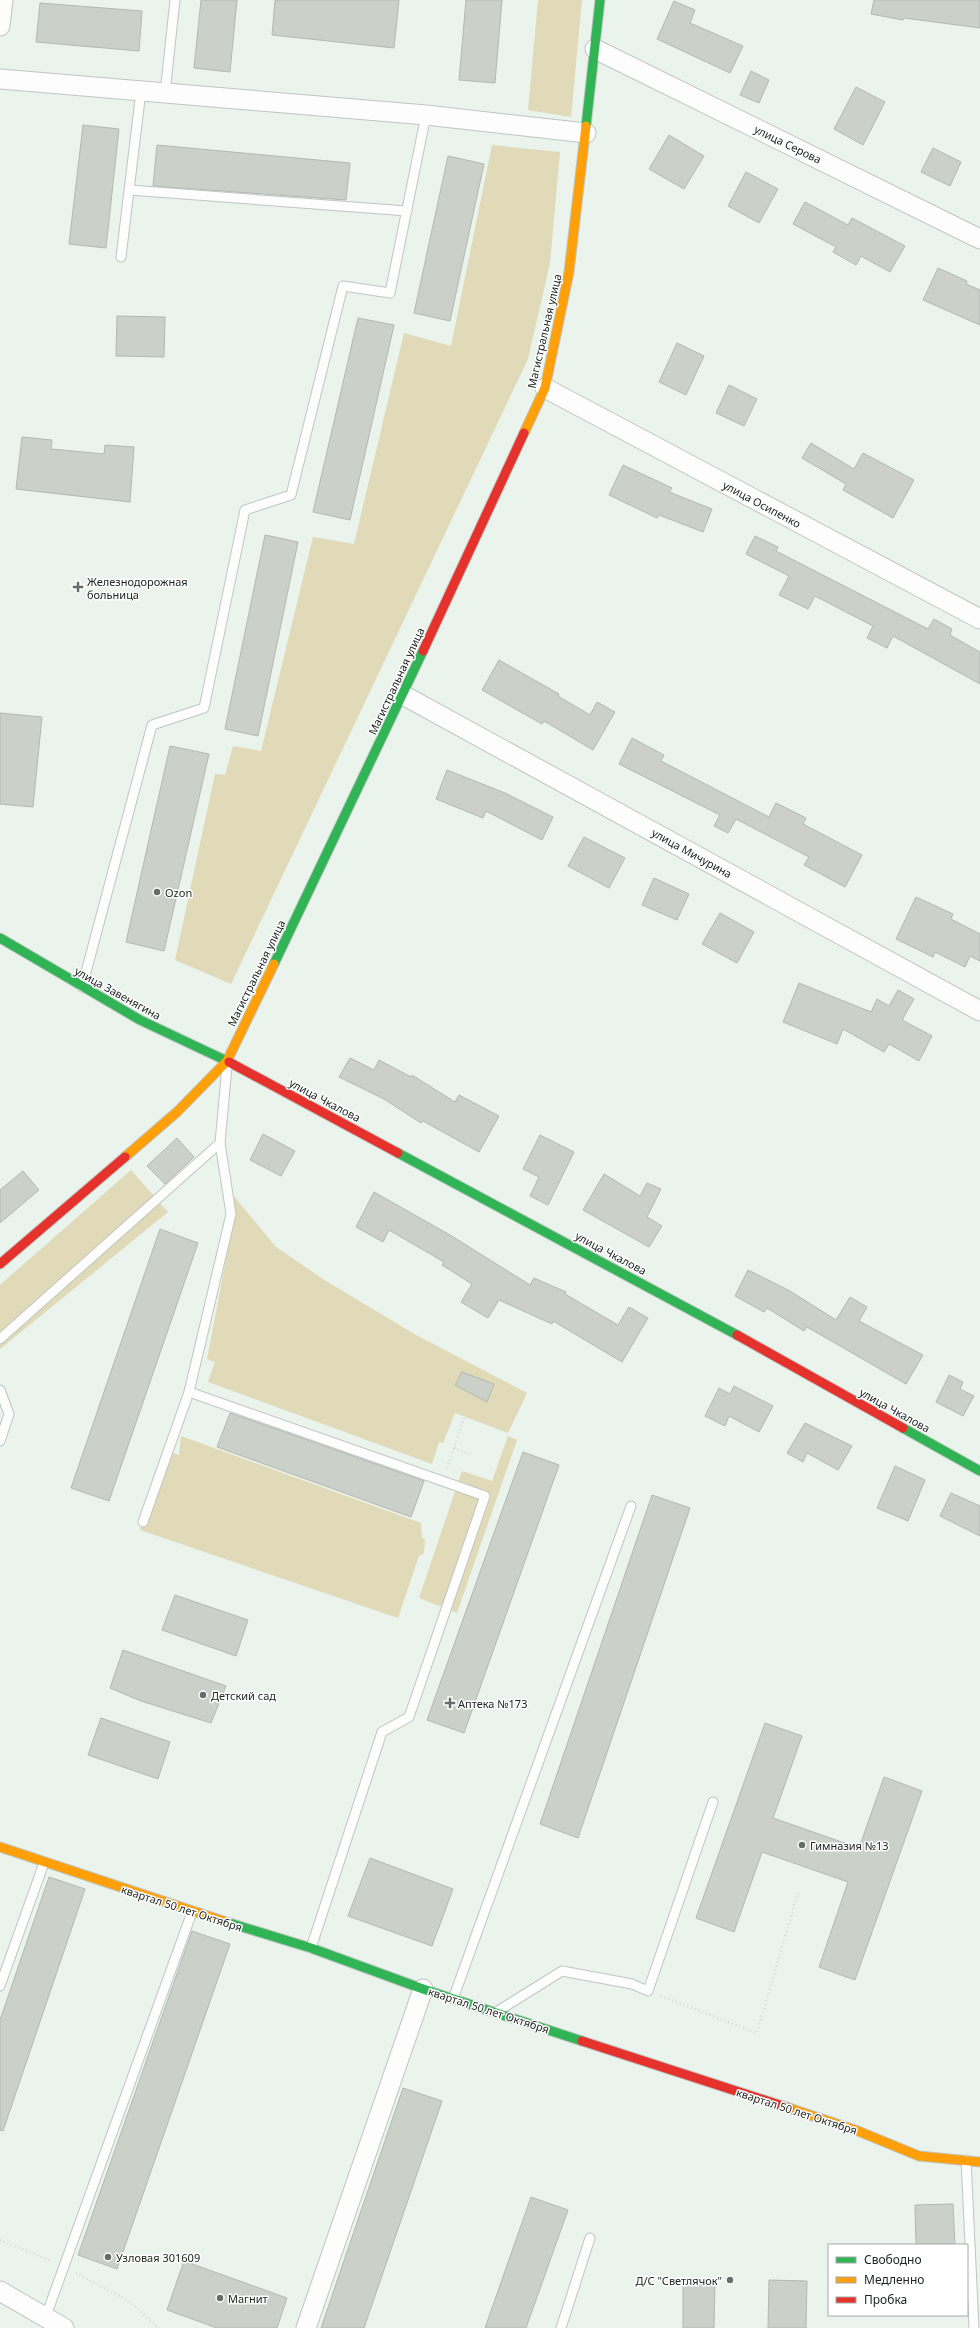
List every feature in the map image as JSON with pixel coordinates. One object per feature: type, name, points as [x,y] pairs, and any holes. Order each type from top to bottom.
[{"type":"street","points":[[0,26],[3,0]]},
{"type":"street","name":"Магистральная улица","points":[[0,1264],[177,1112],[228,1061],[403,695],[545,388],[569,272],[600,0]]},
{"type":"street","name":"улица Серова","points":[[595,49],[980,239]]},
{"type":"street","points":[[0,79],[426,115],[586,133]]},
{"type":"street","name":"улица Осипенко","points":[[545,388],[980,619]]},
{"type":"street","name":"улица Мичурина","points":[[403,695],[980,1012]]},
{"type":"street","name":"улица Завенягина","points":[[0,938],[82,987],[198,1050],[228,1061]]},
{"type":"street","name":"улица Чкалова","points":[[228,1061],[702,1316],[980,1471]]},
{"type":"street","name":"квартал 50 лет Октября","points":[[0,1848],[192,1912],[311,1948],[423,1989],[858,2131],[919,2156],[966,2159],[980,2162]]},
{"type":"street","points":[[306,2328],[423,1989]]},
{"type":"street","points":[[0,2291],[46,2316],[64,2328]]},
{"type":"lane","points":[[165,93],[175,0]]},
{"type":"lane","points":[[121,257],[142,91]]},
{"type":"lane","points":[[82,987],[152,725],[204,708],[245,510],[291,495],[343,286],[390,293],[426,115]]},
{"type":"lane","points":[[130,190],[407,211]]},
{"type":"lane","points":[[143,1522],[189,1392],[231,1214],[220,1143],[228,1061]]},
{"type":"lane","points":[[0,1339],[220,1143]]},
{"type":"lane","points":[[0,1390],[9,1414],[0,1441]]},
{"type":"lane","points":[[189,1392],[485,1496],[409,1717],[382,1732],[311,1948]]},
{"type":"lane","points":[[453,1999],[631,1506]]},
{"type":"lane","points":[[495,2012],[562,1971],[632,1984],[648,1991],[713,1802]]},
{"type":"lane","points":[[0,1986],[44,1863]]},
{"type":"lane","points":[[46,2316],[192,1912]]},
{"type":"lane","points":[[966,2159],[974,2328]]},
{"type":"lane","points":[[561,2328],[590,2238]]},
{"type":"path","points":[[442,1481],[470,1400]]},
{"type":"path","points":[[454,1448],[472,1455]]},
{"type":"path","points":[[648,1991],[757,2033],[798,1892]]},
{"type":"path","points":[[0,2240],[64,2267],[129,2301],[158,2328]]},
{"type":"shaded area","points":[[538,0],[582,0],[571,117],[528,110]]},
{"type":"shaded area","points":[[492,145],[560,152],[550,263],[528,359],[231,984],[175,960],[215,774],[225,775],[233,746],[261,751],[313,537],[354,544],[404,333],[451,346]]},
{"type":"shaded area","points":[[131,1170],[168,1212],[0,1349],[0,1285]]},
{"type":"shaded area","points":[[232,1194],[276,1247],[326,1281],[416,1335],[527,1393],[508,1433],[455,1413],[443,1443],[439,1442],[432,1464],[208,1382],[215,1362],[207,1359],[230,1238]]},
{"type":"shaded area","points":[[181,1436],[421,1523],[422,1538],[425,1539],[424,1553],[419,1556],[398,1618],[140,1530],[167,1451],[179,1455]]},
{"type":"shaded area","points":[[508,1436],[517,1440],[457,1613],[419,1598],[462,1471],[492,1481]]},
{"type":"building","points":[[201,0],[237,0],[230,72],[194,68]]},
{"type":"building","points":[[275,0],[399,0],[394,48],[272,35]]},
{"type":"building","points":[[466,0],[502,0],[495,83],[459,80]]},
{"type":"building","points":[[874,0],[980,0],[980,28],[904,18],[903,20],[871,14]]},
{"type":"building","points":[[674,1],[695,10],[690,23],[743,46],[730,73],[657,39]]},
{"type":"building","points":[[40,3],[142,11],[139,51],[36,42]]},
{"type":"building","points":[[751,71],[769,80],[759,103],[740,95]]},
{"type":"building","points":[[856,87],[885,102],[863,145],[834,129]]},
{"type":"building","points":[[83,125],[119,129],[106,248],[69,244]]},
{"type":"building","points":[[669,135],[704,156],[684,189],[649,169]]},
{"type":"building","points":[[157,145],[350,163],[346,200],[153,186]]},
{"type":"building","points":[[933,148],[961,162],[950,186],[921,172]]},
{"type":"building","points":[[448,156],[484,164],[450,321],[414,313]]},
{"type":"building","points":[[746,172],[778,189],[759,223],[728,206]]},
{"type":"building","points":[[805,202],[848,225],[852,218],[905,246],[890,272],[861,256],[856,265],[833,252],[836,247],[793,224]]},
{"type":"building","points":[[938,268],[967,281],[966,284],[980,290],[980,325],[923,300]]},
{"type":"building","points":[[117,316],[165,317],[164,357],[116,356]]},
{"type":"building","points":[[358,318],[394,325],[350,520],[313,512]]},
{"type":"building","points":[[677,343],[704,356],[686,395],[659,382]]},
{"type":"building","points":[[729,385],[757,399],[744,426],[716,413]]},
{"type":"building","points":[[22,437],[52,440],[51,449],[104,454],[105,445],[134,447],[130,502],[16,489]]},
{"type":"building","points":[[811,443],[854,469],[863,453],[914,480],[893,518],[843,490],[846,484],[802,458]]},
{"type":"building","points":[[623,465],[672,488],[669,492],[712,509],[703,532],[659,515],[657,518],[609,495]]},
{"type":"building","points":[[265,535],[298,542],[258,736],[225,729]]},
{"type":"building","points":[[755,536],[778,547],[776,551],[928,629],[934,619],[952,629],[950,635],[980,652],[980,684],[893,636],[887,648],[867,638],[873,626],[815,596],[808,609],[779,595],[789,576],[746,554]]},
{"type":"building","points":[[499,660],[559,694],[558,696],[590,715],[597,702],[615,712],[593,750],[544,721],[542,724],[482,690]]},
{"type":"building","points":[[0,713],[42,717],[33,807],[0,804]]},
{"type":"building","points":[[632,738],[664,755],[661,761],[769,817],[776,803],[806,818],[803,824],[862,855],[845,887],[804,865],[809,857],[736,819],[728,833],[714,826],[720,815],[619,764]]},
{"type":"building","points":[[170,746],[209,754],[164,951],[126,942]]},
{"type":"building","points":[[447,770],[505,793],[553,817],[542,840],[486,811],[483,818],[436,799]]},
{"type":"building","points":[[584,837],[625,858],[609,888],[568,866]]},
{"type":"building","points":[[654,878],[689,894],[677,920],[642,905]]},
{"type":"building","points":[[916,897],[953,914],[951,919],[980,934],[980,961],[970,956],[965,967],[935,952],[933,957],[896,939]]},
{"type":"building","points":[[720,913],[754,932],[737,963],[702,944]]},
{"type":"building","points":[[799,983],[871,1012],[877,999],[889,1006],[898,990],[914,999],[902,1020],[932,1036],[919,1061],[889,1044],[884,1052],[843,1029],[837,1044],[783,1022]]},
{"type":"building","points":[[350,1058],[374,1070],[379,1060],[411,1077],[412,1075],[455,1102],[459,1095],[499,1116],[479,1152],[423,1121],[421,1123],[384,1099],[339,1077]]},
{"type":"building","points":[[263,1134],[295,1151],[281,1176],[250,1160]]},
{"type":"building","points":[[540,1135],[574,1152],[548,1205],[530,1196],[539,1177],[523,1169]]},
{"type":"building","points":[[177,1138],[194,1157],[165,1184],[147,1166]]},
{"type":"building","points":[[23,1171],[39,1190],[0,1223],[0,1190]]},
{"type":"building","points":[[604,1174],[640,1196],[647,1183],[661,1189],[647,1217],[662,1226],[649,1247],[583,1210]]},
{"type":"building","points":[[374,1192],[450,1235],[530,1285],[534,1278],[566,1292],[565,1294],[618,1325],[629,1307],[648,1318],[622,1362],[553,1321],[552,1324],[499,1300],[488,1318],[461,1302],[472,1284],[442,1265],[444,1262],[389,1230],[383,1242],[356,1227]]},
{"type":"building","points":[[160,1229],[198,1243],[109,1501],[71,1488]]},
{"type":"building","points":[[748,1270],[790,1291],[836,1320],[850,1297],[867,1307],[859,1321],[923,1355],[906,1384],[807,1327],[804,1331],[767,1308],[764,1312],[735,1296]]},
{"type":"building","points":[[462,1372],[494,1384],[487,1402],[455,1385]]},
{"type":"building","points":[[949,1375],[963,1382],[960,1389],[974,1396],[963,1416],[936,1402]]},
{"type":"building","points":[[734,1386],[773,1406],[759,1432],[729,1416],[725,1426],[705,1416],[719,1388],[730,1394]]},
{"type":"building","points":[[230,1413],[424,1481],[411,1517],[217,1447]]},
{"type":"building","points":[[805,1423],[852,1446],[838,1470],[807,1453],[803,1462],[787,1453]]},
{"type":"building","points":[[523,1452],[559,1465],[464,1733],[427,1720]]},
{"type":"building","points":[[895,1466],[925,1480],[908,1521],[877,1508]]},
{"type":"building","points":[[951,1493],[980,1506],[980,1536],[940,1516]]},
{"type":"building","points":[[652,1495],[690,1508],[578,1838],[540,1824]]},
{"type":"building","points":[[175,1595],[248,1620],[236,1656],[162,1630]]},
{"type":"building","points":[[123,1650],[226,1686],[211,1723],[141,1701],[110,1688]]},
{"type":"building","points":[[101,1718],[170,1742],[158,1779],[88,1755]]},
{"type":"building","points":[[765,1723],[802,1736],[773,1818],[859,1848],[884,1777],[922,1791],[855,1980],[819,1967],[848,1882],[762,1852],[734,1932],[696,1918]]},
{"type":"building","points":[[370,1858],[453,1889],[432,1946],[348,1916]]},
{"type":"building","points":[[49,1877],[85,1889],[3,2131],[0,2130],[0,2020]]},
{"type":"building","points":[[192,1931],[230,1944],[117,2269],[78,2255]]},
{"type":"building","points":[[403,2088],[442,2101],[364,2328],[321,2328]]},
{"type":"building","points":[[531,2197],[568,2210],[526,2328],[485,2328]]},
{"type":"building","points":[[953,2204],[955,2244],[916,2244],[915,2205]]},
{"type":"building","points":[[184,2261],[287,2298],[277,2328],[217,2328],[167,2310]]},
{"type":"building","points":[[769,2280],[807,2281],[806,2328],[768,2328]]},
{"type":"building","points":[[683,2282],[715,2282],[714,2328],[683,2328]]},
{"type":"traffic: fast","points":[[586,126],[600,0]]},
{"type":"traffic: fast","points":[[274,964],[423,651]]},
{"type":"traffic: fast","points":[[0,938],[140,1020],[229,1062]]},
{"type":"traffic: fast","points":[[398,1153],[737,1335]]},
{"type":"traffic: fast","points":[[903,1428],[980,1471]]},
{"type":"traffic: fast","points":[[223,1921],[311,1948],[423,1989],[582,2041]]},
{"type":"traffic: slow","points":[[524,433],[545,388],[569,272],[586,126]]},
{"type":"traffic: slow","points":[[125,1157],[177,1112],[227,1061],[274,964]]},
{"type":"traffic: slow","points":[[0,1847],[223,1921]]},
{"type":"traffic: slow","points":[[789,2108],[858,2131],[919,2156],[980,2162]]},
{"type":"traffic: jam","points":[[423,651],[524,433]]},
{"type":"traffic: jam","points":[[229,1062],[398,1153]]},
{"type":"traffic: jam","points":[[0,1264],[125,1157]]},
{"type":"traffic: jam","points":[[737,1335],[903,1428]]},
{"type":"traffic: jam","points":[[582,2041],[789,2108]]},
{"type":"place","name":"Железнодорожная больница","points":[[78,587]]},
{"type":"place","name":"Ozon","points":[[157,892]]},
{"type":"place","name":"Детский сад","points":[[203,1695]]},
{"type":"place","name":"Аптека №173","points":[[450,1703]]},
{"type":"place","name":"Гимназия №13","points":[[802,1845]]},
{"type":"place","name":"Узловая 301609","points":[[108,2257]]},
{"type":"place","name":"Д/С \"Светлячок\"","points":[[730,2280]]},
{"type":"place","name":"Магнит","points":[[220,2298]]}]
